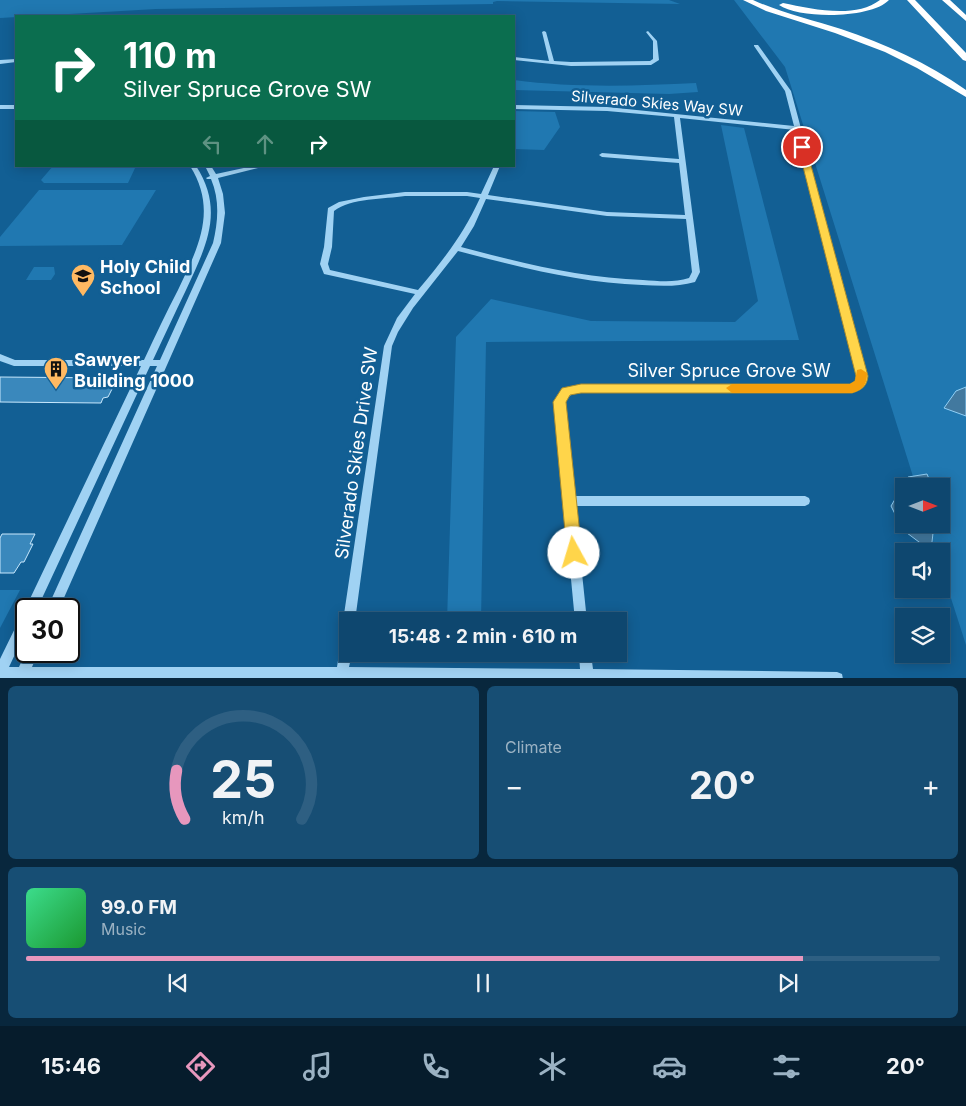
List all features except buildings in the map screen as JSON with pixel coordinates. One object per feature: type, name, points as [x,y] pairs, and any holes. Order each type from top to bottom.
[{"type":"highway","points":[[746,0],[856,37],[891,51],[923,67],[966,94]]},
{"type":"highway","points":[[765,0],[802,9],[840,12],[873,8],[885,0]]},
{"type":"highway","points":[[911,0],[966,58]]},
{"type":"highway","points":[[946,0],[966,18]]},
{"type":"street","points":[[544,32],[551,60]]},
{"type":"street","points":[[515,55],[583,64],[594,62],[654,62],[656,60],[655,41],[648,32]]},
{"type":"street","points":[[756,46],[788,91],[797,128]]},
{"type":"street","points":[[515,59],[551,60]]},
{"type":"street","points":[[0,62],[15,61]]},
{"type":"street","points":[[0,107],[15,107]]},
{"type":"street","name":"Silverado Skies Way SW","points":[[515,108],[607,110],[797,128]]},
{"type":"street","points":[[0,111],[15,111]]},
{"type":"street","points":[[457,248],[520,266],[576,278],[629,283],[686,282],[694,278],[696,272],[677,116]]},
{"type":"street","name":"Silver Spruce Grove SW","points":[[581,612],[559,402],[566,391],[581,389],[852,388],[861,383],[862,376],[797,128]]},
{"type":"street","points":[[602,155],[682,161]]},
{"type":"street","points":[[36,598],[205,237],[208,204],[202,180],[194,167]]},
{"type":"street","points":[[58,598],[217,243],[222,212],[219,191],[209,167]]},
{"type":"street","points":[[202,180],[259,167]]},
{"type":"street","name":"Silverado Skies Drive SW","points":[[351,612],[385,359],[392,337],[404,313],[457,248],[471,226],[486,195],[495,168]]},
{"type":"street","points":[[420,293],[327,272],[324,264],[331,210],[344,203],[405,194],[437,193],[486,195],[621,215],[689,217]]},
{"type":"street","points":[[0,357],[14,363],[164,363]]},
{"type":"street","points":[[100,463],[118,463]]},
{"type":"street","points":[[569,501],[805,501]]},
{"type":"street","points":[[15,642],[0,674],[22,676],[342,674],[837,678]]},
{"type":"street","points":[[342,674],[344,662]]},
{"type":"street","points":[[586,662],[587,675]]},
{"type":"street","points":[[22,676],[28,663]]},
{"type":"shaded area","points":[[0,0],[669,0],[680,4],[497,1],[493,2],[493,4],[156,9],[52,15],[15,15],[15,17],[0,18]]},
{"type":"shaded area","points":[[734,0],[966,0],[966,645],[950,595],[950,543],[934,543],[931,533],[950,533],[950,478],[913,478],[785,67]]},
{"type":"shaded area","points":[[515,80],[582,85],[696,83],[698,92],[669,94],[515,90]]},
{"type":"shaded area","points":[[515,111],[555,112],[560,127],[544,150],[515,149]]},
{"type":"shaded area","points":[[721,125],[744,128],[799,340],[486,342],[481,612],[447,612],[456,337],[491,299],[591,321],[735,322],[758,301]]},
{"type":"shaded area","points":[[52,167],[136,167],[128,183],[44,183],[41,180]]},
{"type":"shaded area","points":[[39,190],[156,190],[122,245],[0,246],[0,237]]},
{"type":"shaded area","points":[[34,267],[54,267],[55,274],[51,280],[26,280]]},
{"type":"shaded area","points":[[966,387],[966,416],[944,408],[956,391]]},
{"type":"shaded area","points":[[927,474],[929,478],[907,478]]},
{"type":"shaded area","points":[[895,499],[895,514],[891,506]]},
{"type":"shaded area","points":[[907,533],[933,533],[932,543],[920,543]]},
{"type":"shaded area","points":[[0,590],[20,590],[15,598],[0,628]]},
{"type":"slow traffic","points":[[732,388],[852,388],[861,383],[861,373]]},
{"type":"place","name":"Holy Child School","points":[[83,297]]},
{"type":"place","name":"Sawyer Building 1000","points":[[56,390]]},
{"type":"route","points":[[574,553],[559,402],[566,391],[571,389],[852,388],[861,383],[862,376],[802,147]]}]
